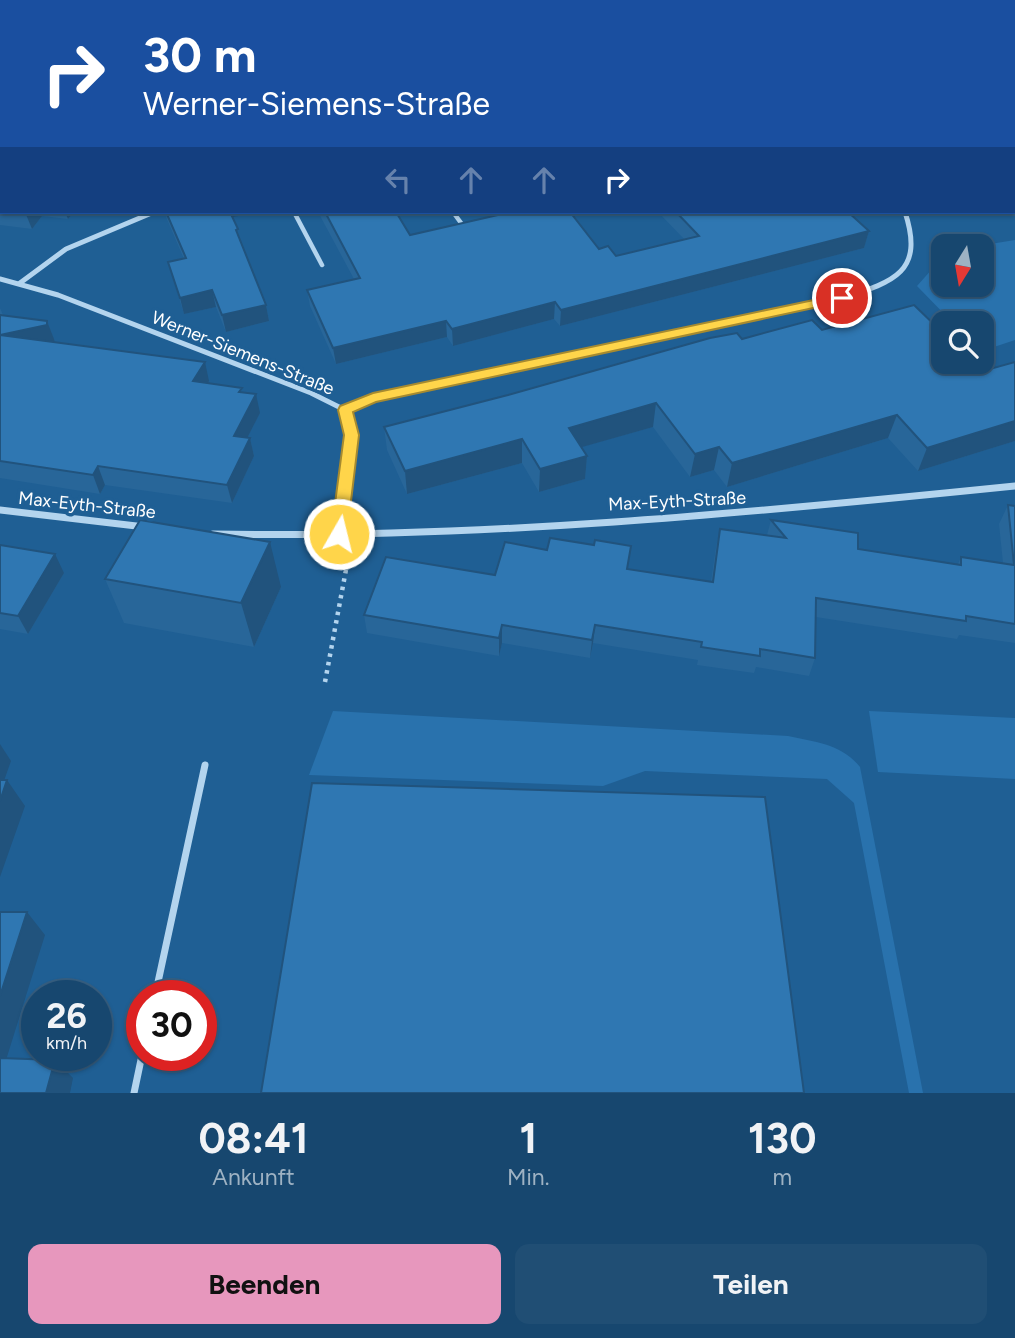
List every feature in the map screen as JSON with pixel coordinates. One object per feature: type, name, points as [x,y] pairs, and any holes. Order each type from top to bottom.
[{"type":"street","points":[[20,283],[66,249],[149,214]]},
{"type":"street","name":"Werner-Siemens-Straße","points":[[0,279],[20,283],[311,393],[345,410],[373,398],[842,298],[891,282],[911,261],[914,246],[906,214]]},
{"type":"street","points":[[339,534],[352,435],[345,410]]},
{"type":"street","name":"Max-Eyth-Straße","points":[[201,533],[348,534],[768,511],[1015,486]]},
{"type":"street","name":"Max-Eyth-Straße","points":[[0,510],[160,528]]},
{"type":"lane","points":[[295,214],[322,265]]},
{"type":"lane","points":[[454,214],[464,227]]},
{"type":"lane","points":[[158,980],[205,765]]},
{"type":"lane","points":[[134,1093],[139,1071]]},
{"type":"path","points":[[326,682],[347,574],[348,534]]},
{"type":"shaded area","points":[[1015,240],[1015,340],[994,347],[994,311],[941,311],[917,286],[931,270],[931,298],[994,298],[994,243]]},
{"type":"shaded area","points":[[333,711],[788,736],[818,742],[845,753],[860,767],[923,1093],[909,1093],[854,803],[827,779],[645,771],[603,786],[309,775]]},
{"type":"shaded area","points":[[869,711],[1015,718],[1015,779],[878,772]]},
{"type":"building","points":[[167,214],[231,214],[266,305],[222,315],[212,290],[180,298],[168,262],[186,258]]},
{"type":"building","points":[[326,214],[397,214],[410,235],[503,214],[572,214],[599,249],[608,246],[616,256],[699,236],[678,214],[850,214],[869,231],[561,310],[555,302],[452,329],[446,321],[333,348],[307,290],[360,278]]},
{"type":"building","points":[[914,305],[931,321],[931,374],[994,374],[994,368],[1015,362],[1015,421],[927,448],[897,415],[732,463],[719,447],[695,454],[656,403],[569,428],[587,456],[540,469],[522,439],[405,471],[384,427],[710,338],[737,333],[742,339],[812,320],[822,330]]},
{"type":"building","points":[[0,315],[47,321],[47,325],[0,335]]},
{"type":"building","points":[[0,335],[205,362],[193,381],[242,388],[239,392],[256,394],[234,436],[250,438],[227,485],[98,466],[93,475],[0,461]]},
{"type":"building","points":[[1008,505],[1015,506],[1015,624],[966,616],[966,621],[816,598],[815,658],[760,649],[760,656],[701,647],[702,642],[595,625],[592,640],[502,625],[499,638],[364,615],[386,557],[495,575],[505,542],[547,550],[550,538],[594,545],[595,540],[631,546],[627,569],[713,582],[720,529],[786,538],[771,520],[858,533],[858,549],[961,565],[961,557],[1014,565]]},
{"type":"building","points":[[140,520],[270,542],[241,603],[105,579]]},
{"type":"building","points":[[0,545],[55,554],[18,616],[0,613]]},
{"type":"building","points":[[0,780],[7,780],[0,801]]},
{"type":"building","points":[[312,783],[765,797],[804,1093],[261,1093]]},
{"type":"building","points":[[0,912],[27,912],[0,996]]},
{"type":"building","points":[[0,1058],[21,1059],[21,1071],[52,1071],[46,1093],[0,1093]]},
{"type":"route","points":[[339,534],[352,435],[345,410],[373,398],[842,298]]}]
